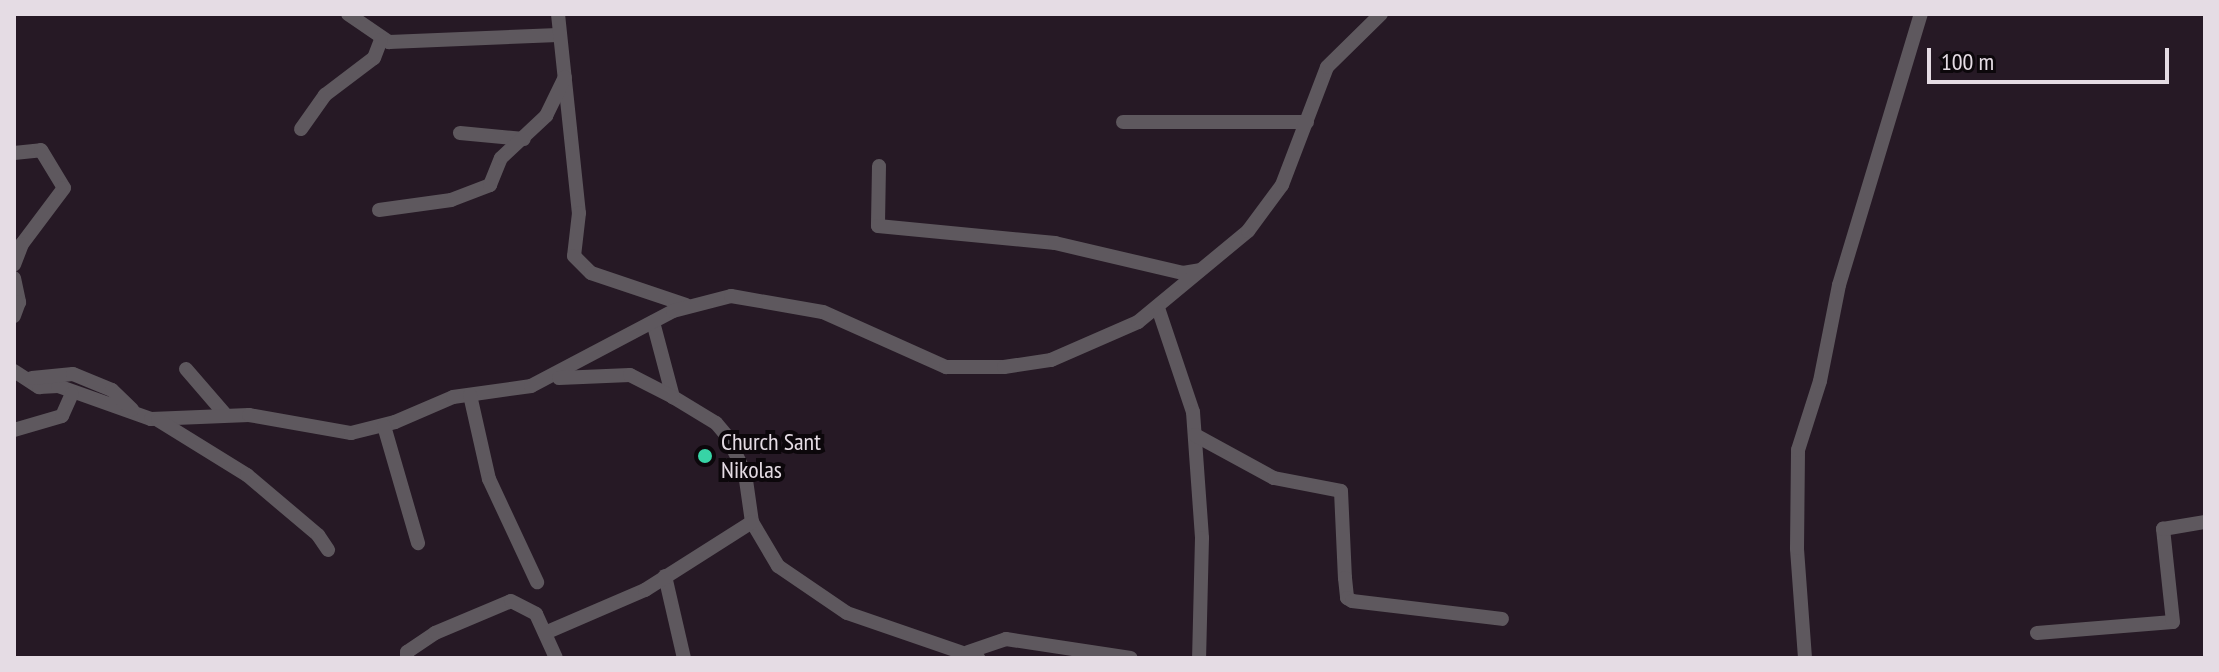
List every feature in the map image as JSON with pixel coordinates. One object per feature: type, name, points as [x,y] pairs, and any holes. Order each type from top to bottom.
[{"type":"street","points":[[348,14],[381,40],[425,43],[558,35]]},
{"type":"street","points":[[558,14],[579,213],[574,256],[591,273],[686,305]]},
{"type":"street","points":[[158,420],[224,413],[328,432],[384,426],[427,405],[470,395],[506,393],[551,378],[686,305],[731,296],[794,304],[860,326],[931,362],[970,368],[1028,364],[1077,351],[1124,331],[1158,308],[1248,231],[1268,206],[1333,57],[1381,14]]},
{"type":"street","points":[[1805,658],[1797,548],[1798,450],[1820,381],[1839,285],[1921,14]]},
{"type":"street","points":[[301,129],[325,95],[374,58],[381,40]]},
{"type":"street","points":[[379,210],[451,200],[490,185],[501,158],[546,116],[565,77]]},
{"type":"street","points":[[1123,122],[1307,122]]},
{"type":"street","points":[[460,133],[524,139]]},
{"type":"street","points":[[14,153],[41,150],[64,188],[22,244],[14,265]]},
{"type":"street","points":[[879,166],[878,226],[1055,243],[1183,273],[1203,269]]},
{"type":"street","points":[[14,278],[19,302],[14,316]]},
{"type":"street","points":[[1158,308],[1193,412],[1202,538],[1199,658]]},
{"type":"street","points":[[653,322],[673,397]]},
{"type":"street","points":[[186,369],[224,413]]},
{"type":"street","points":[[14,371],[32,378],[73,374],[112,390],[134,411]]},
{"type":"street","points":[[551,378],[630,375],[716,423],[727,436],[745,473],[752,522],[778,566],[847,613],[973,655],[1006,639],[1131,658]]},
{"type":"street","points":[[32,378],[39,387],[58,386],[72,394],[158,420],[247,475],[318,535],[328,550]]},
{"type":"street","points":[[14,430],[62,416],[72,394]]},
{"type":"street","points":[[470,395],[489,479],[537,582]]},
{"type":"street","points":[[384,426],[418,543]]},
{"type":"street","points":[[1195,435],[1274,478],[1341,491],[1345,578],[1347,598],[1352,601],[1502,619]]},
{"type":"street","points":[[545,633],[611,607],[752,522]]},
{"type":"street","points":[[2037,633],[2173,622],[2163,529],[2205,522]]},
{"type":"street","points":[[665,576],[684,658]]},
{"type":"street","points":[[407,658],[407,652],[435,633],[511,601],[536,614],[556,658]]},
{"type":"place","name":"Church Sant Nikolas","points":[[705,456]]}]
